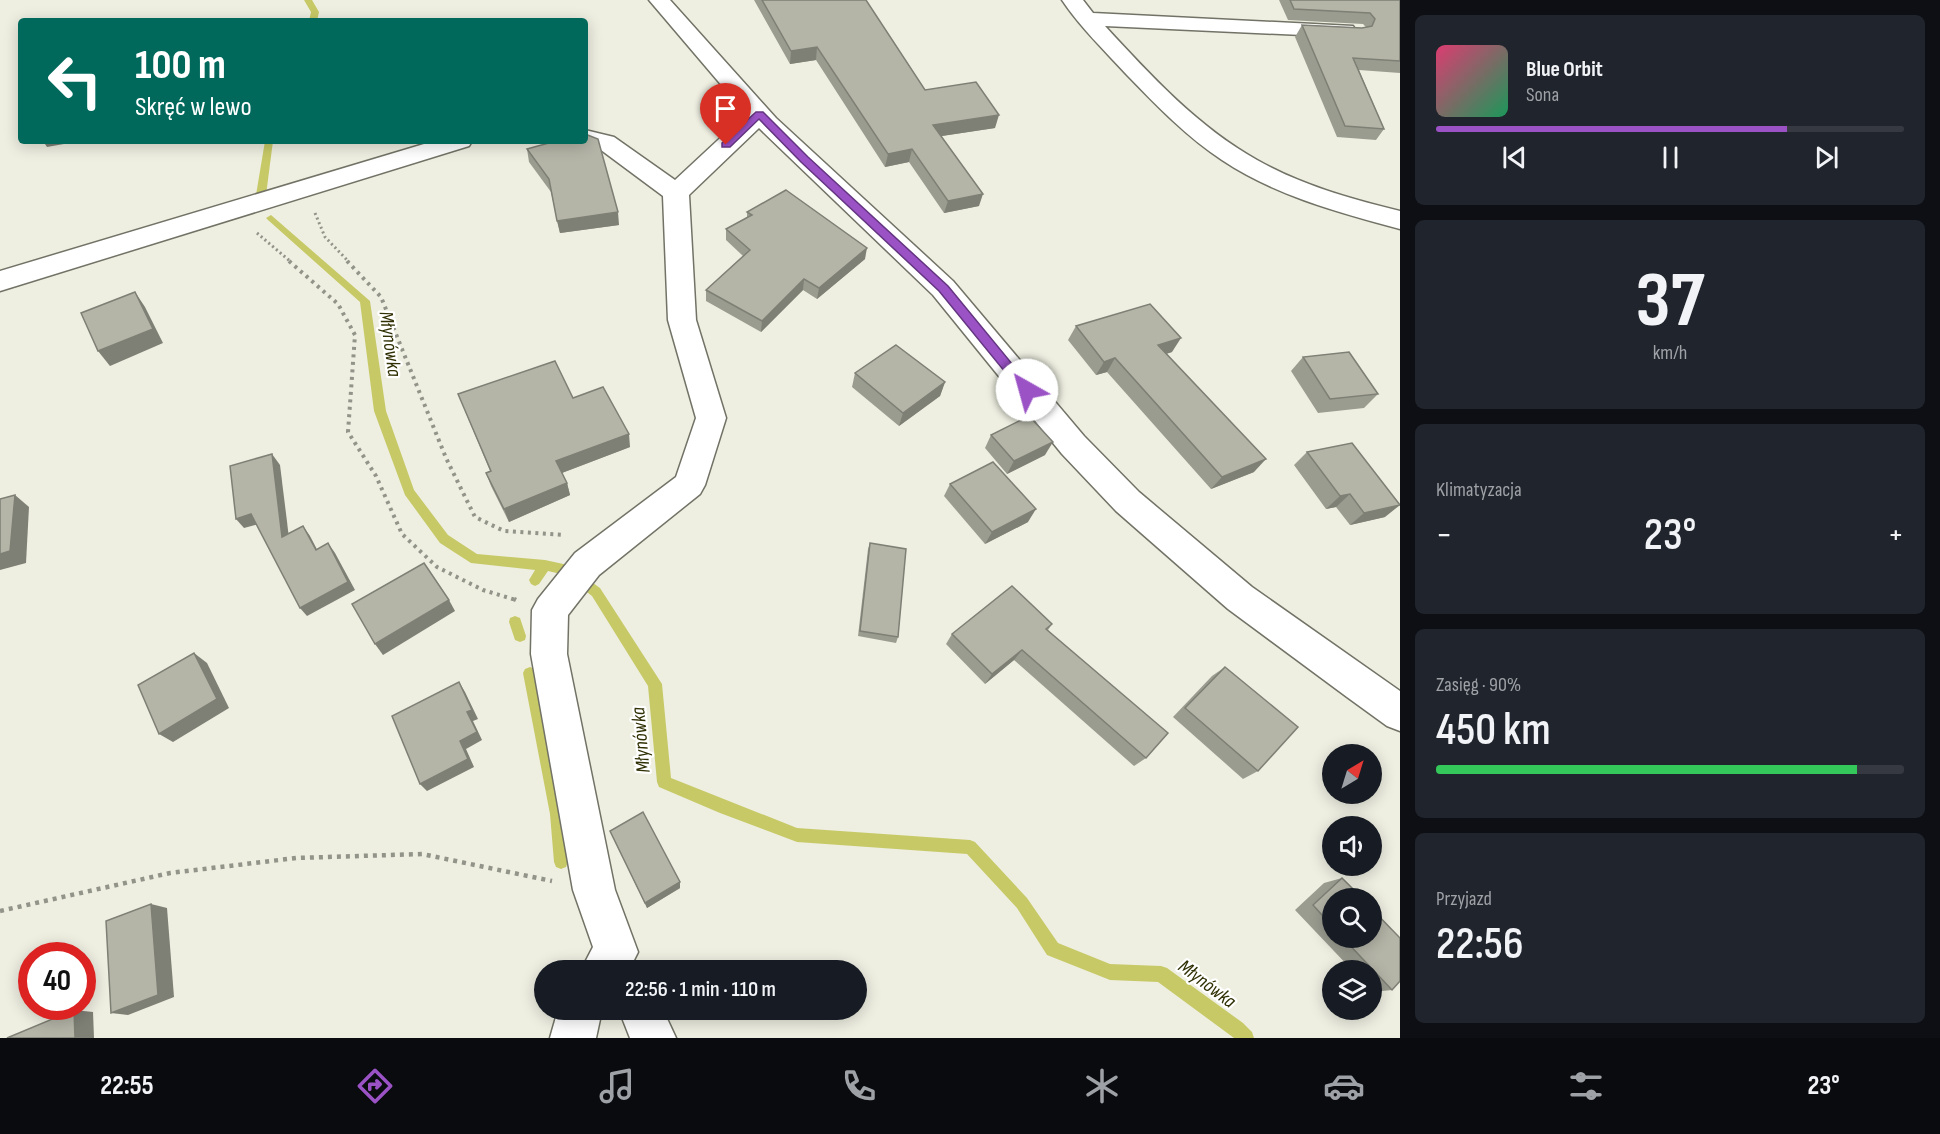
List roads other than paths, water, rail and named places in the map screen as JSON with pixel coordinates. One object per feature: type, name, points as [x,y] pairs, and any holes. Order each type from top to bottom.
[{"type":"street","points":[[659,0],[701,51],[759,114],[805,160],[944,288],[1041,408],[1093,467],[1155,526],[1237,595],[1400,713]]},
{"type":"street","points":[[1072,0],[1179,117],[1218,148],[1271,178],[1354,208],[1400,220]]},
{"type":"street","points":[[1087,19],[1355,31]]},
{"type":"street","points":[[613,960],[594,890],[549,654],[556,602],[599,554],[689,485],[711,418],[682,320],[676,193],[759,114]]},
{"type":"street","points":[[588,138],[605,142],[676,193]]},
{"type":"street","points":[[0,281],[449,144]]},
{"type":"street","points":[[573,1038],[578,1020]]},
{"type":"street","points":[[645,1020],[653,1038]]},
{"type":"waterway","name":"Młynówka","points":[[308,0],[315,12],[314,18]]},
{"type":"waterway","name":"Młynówka","points":[[261,195],[269,144]]},
{"type":"waterway","name":"Młynówka","points":[[271,218],[365,301],[380,411],[409,492],[444,539],[475,559],[545,565]]},
{"type":"waterway","points":[[535,580],[545,565]]},
{"type":"waterway","name":"Młynówka","points":[[545,565],[568,570],[596,592],[655,684],[664,782],[797,835],[970,847],[1022,903],[1053,949],[1110,972],[1161,974],[1246,1038]]},
{"type":"waterway","points":[[515,622],[520,636]]},
{"type":"waterway","points":[[530,673],[557,814],[561,862]]}]
